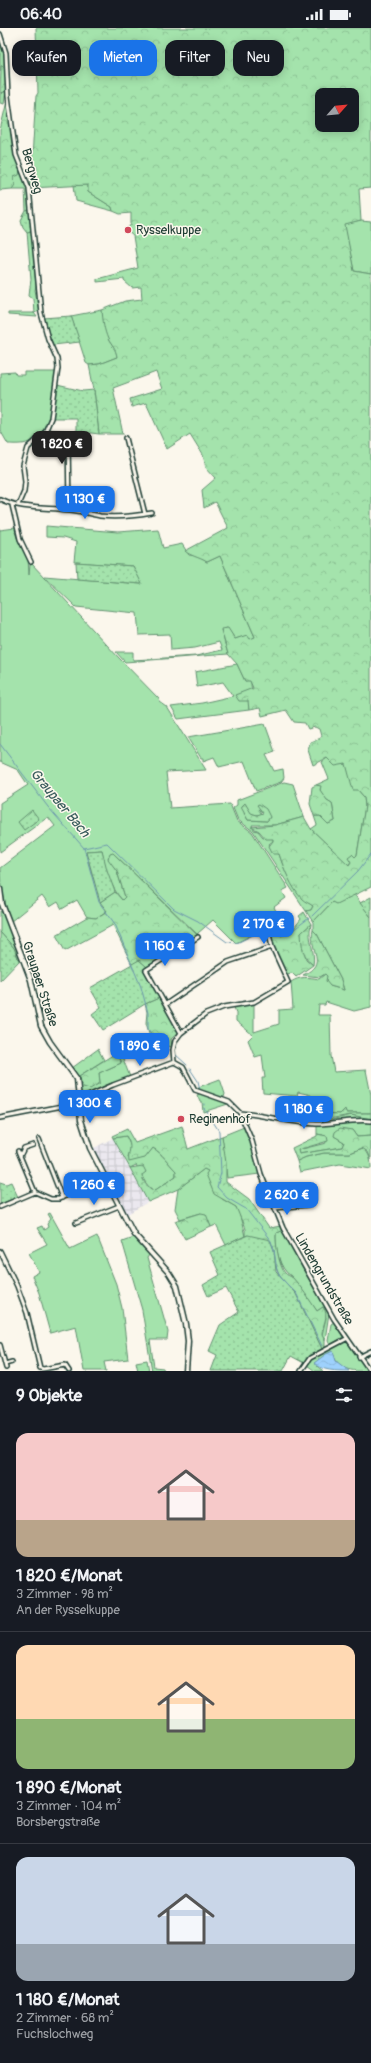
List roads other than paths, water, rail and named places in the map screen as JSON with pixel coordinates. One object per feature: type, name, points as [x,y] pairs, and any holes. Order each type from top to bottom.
[{"type":"street","name":"Bergweg","points":[[0,34],[6,53],[8,96],[16,155],[29,188],[41,314],[57,359],[58,368],[51,418],[44,432]]},
{"type":"street","points":[[18,505],[24,492],[25,481],[23,466],[28,448],[44,432],[66,433],[68,436],[69,510]]},
{"type":"street","points":[[126,438],[145,514]]},
{"type":"street","points":[[0,499],[12,504],[40,509],[69,510],[111,516],[134,516],[152,513]]},
{"type":"street","points":[[12,504],[20,539],[31,562]]},
{"type":"street","name":"Graupaer Straße","points":[[0,890],[2,904],[31,980],[41,1026],[50,1042],[74,1074],[85,1136],[104,1178],[134,1234],[168,1273],[177,1286],[187,1330],[188,1341],[186,1371]]},
{"type":"street","points":[[174,1062],[173,1044],[182,1033],[211,1011],[254,1002],[288,982],[272,947],[268,930],[279,930],[288,922]]},
{"type":"street","points":[[182,1033],[146,970],[198,937]]},
{"type":"street","points":[[166,1004],[228,962],[272,947]]},
{"type":"street","points":[[0,1118],[79,1102],[113,1085],[174,1062],[183,1067],[195,1090],[229,1102],[240,1113],[263,1114],[297,1122],[317,1124],[351,1120],[371,1121]]},
{"type":"street","name":"Lindengrundstraße","points":[[240,1113],[254,1147],[261,1174],[283,1228],[306,1272],[346,1338],[370,1371]]},
{"type":"street","points":[[39,1139],[62,1198]]},
{"type":"street","points":[[20,1156],[24,1148],[33,1145]]},
{"type":"street","points":[[18,1151],[35,1192],[51,1199],[62,1198],[104,1178]]},
{"type":"street","points":[[0,1207],[35,1192]]},
{"type":"street","points":[[275,1208],[307,1205]]},
{"type":"street","points":[[76,1223],[119,1206]]},
{"type":"street","points":[[0,1251],[17,1286],[27,1313],[40,1368],[43,1369],[65,1365],[69,1371]]},
{"type":"street","points":[[301,1371],[310,1358],[346,1338]]},
{"type":"street","points":[[0,1345],[6,1368]]},
{"type":"street","points":[[359,1357],[371,1351]]},
{"type":"street","points":[[5,1364],[12,1362]]},
{"type":"water","points":[[333,1351],[336,1361],[349,1371],[334,1371],[325,1369],[314,1363],[326,1354]]},
{"type":"waterway","name":"Graupaer Bach","points":[[0,744],[48,807],[84,848],[99,902],[115,924],[141,987],[148,1013],[148,1029],[155,1039],[171,1051]]},
{"type":"waterway","points":[[84,848],[107,843],[174,909],[198,921],[227,942],[237,943],[255,934],[267,933]]},
{"type":"waterway","points":[[312,916],[358,871],[371,854]]},
{"type":"waterway","points":[[271,934],[289,933],[309,918]]},
{"type":"waterway","name":"Graupaer Bach","points":[[175,1054],[187,1065]]},
{"type":"waterway","name":"Graupaer Bach","points":[[190,1069],[198,1081],[200,1090]]},
{"type":"waterway","name":"Graupaer Bach","points":[[204,1108],[219,1131],[221,1173],[217,1187],[227,1198],[246,1209],[271,1241],[277,1271],[281,1278],[296,1293],[322,1346]]},
{"type":"place","name":"Rysselkuppe","points":[[128,230]]},
{"type":"place","name":"Reginenhof","points":[[181,1119]]}]
